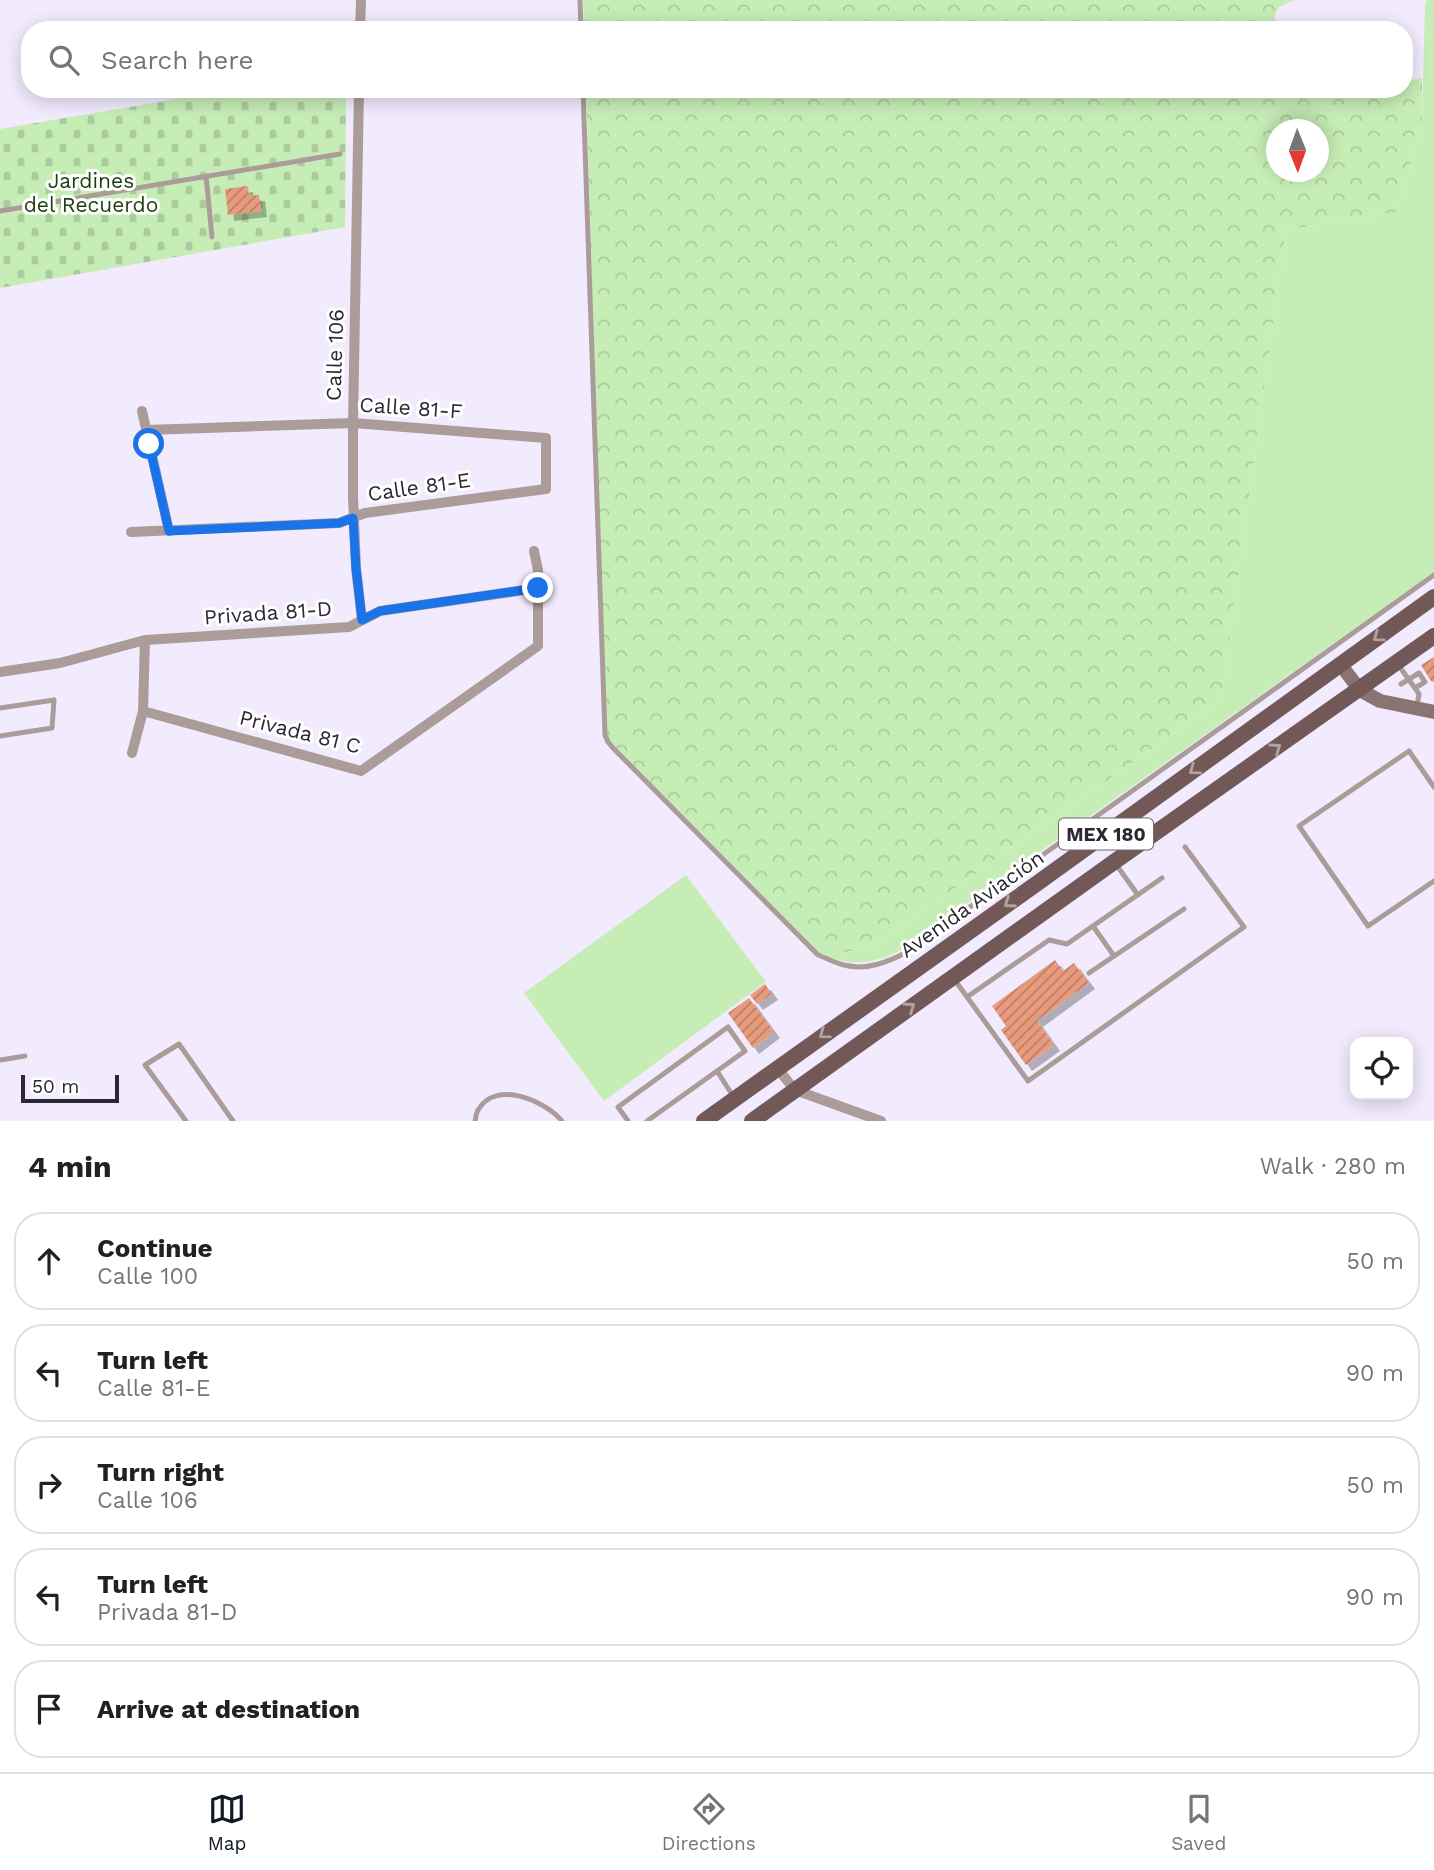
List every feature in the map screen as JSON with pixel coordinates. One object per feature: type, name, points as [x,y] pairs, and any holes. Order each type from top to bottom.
[{"type":"main road","name":"Avenida Aviación","points":[[704,1121],[1434,597]]},
{"type":"main road","name":"MEX 180","points":[[752,1121],[1434,636]]},
{"type":"main road","points":[[1340,664],[1360,690],[1380,701],[1434,712]]},
{"type":"street","points":[[360,21],[361,0]]},
{"type":"street","name":"Calle 106","points":[[359,98],[353,518],[362,620]]},
{"type":"street","points":[[142,411],[169,531]]},
{"type":"street","name":"Calle 81-F","points":[[147,430],[353,423],[545,438],[546,489]]},
{"type":"street","name":"Calle 81-E","points":[[131,532],[339,523],[365,513],[546,489]]},
{"type":"street","points":[[534,551],[538,588]]},
{"type":"street","name":"Privada 81-D","points":[[0,672],[61,663],[145,640],[349,627],[380,611],[538,588]]},
{"type":"street","name":"Privada 81 C","points":[[143,711],[361,771],[538,646],[538,588]]},
{"type":"street","points":[[132,753],[143,711],[145,640]]},
{"type":"street","points":[[777,1068],[795,1090],[881,1121]]},
{"type":"lane","points":[[580,0],[581,21]]},
{"type":"lane","points":[[583,98],[605,735],[608,743],[818,955],[845,966],[867,966],[888,962],[907,951],[1434,575]]},
{"type":"lane","points":[[0,211],[340,154]]},
{"type":"lane","points":[[206,176],[212,237]]},
{"type":"lane","points":[[1397,663],[1419,694],[1416,709]]},
{"type":"lane","points":[[1401,684],[1419,673],[1425,682],[1415,688]]},
{"type":"lane","points":[[0,708],[54,700],[52,728],[0,736]]},
{"type":"lane","points":[[1434,787],[1409,751],[1299,826],[1368,926],[1434,881]]},
{"type":"lane","points":[[953,977],[1028,1081],[1244,927],[1185,847]]},
{"type":"lane","points":[[1114,862],[1138,895]]},
{"type":"lane","points":[[967,997],[1049,940],[1067,944],[1161,878]]},
{"type":"lane","points":[[1089,973],[1184,909]]},
{"type":"lane","points":[[1093,926],[1114,956]]},
{"type":"lane","points":[[628,1121],[618,1107],[728,1027],[745,1051],[647,1121]]},
{"type":"lane","points":[[186,1121],[145,1065],[179,1044],[233,1121]]},
{"type":"lane","points":[[0,1060],[25,1056]]},
{"type":"lane","points":[[717,1071],[735,1098]]},
{"type":"lane","points":[[475,1121],[479,1109],[491,1098],[505,1095],[523,1096],[541,1103],[555,1112],[562,1121]]},
{"type":"green space","points":[[583,0],[1294,0],[1279,7],[1274,17],[1277,21],[584,21]]},
{"type":"green space","points":[[1427,0],[1434,0],[1434,572],[903,949],[865,962],[847,962],[826,956],[870,948],[1221,700],[1286,230],[1396,212],[1422,124]]},
{"type":"green space","points":[[1422,78],[1422,124],[1396,212],[1286,230],[1221,700],[870,948],[826,955],[819,953],[609,742],[606,734],[586,98],[1413,98],[1413,80]]},
{"type":"green space","name":"Jardines del Recuerdo","points":[[182,98],[346,98],[345,227],[0,288],[0,129]]},
{"type":"green space","points":[[686,875],[766,982],[604,1101],[524,993]]},
{"type":"building","points":[[247,186],[249,196],[259,195],[261,211],[228,215],[225,189]]},
{"type":"building","points":[[1434,657],[1434,682],[1421,665]]},
{"type":"building","points":[[1055,960],[1063,971],[1074,963],[1089,983],[1037,1021],[1054,1045],[1026,1065],[1001,1030],[1006,1026],[992,1006]]},
{"type":"building","points":[[765,984],[772,994],[757,1004],[750,995]]},
{"type":"building","points":[[749,998],[774,1032],[753,1048],[728,1013]]},
{"type":"route","points":[[149,444],[169,531],[339,523],[353,518],[362,620],[380,611],[538,588]]}]
